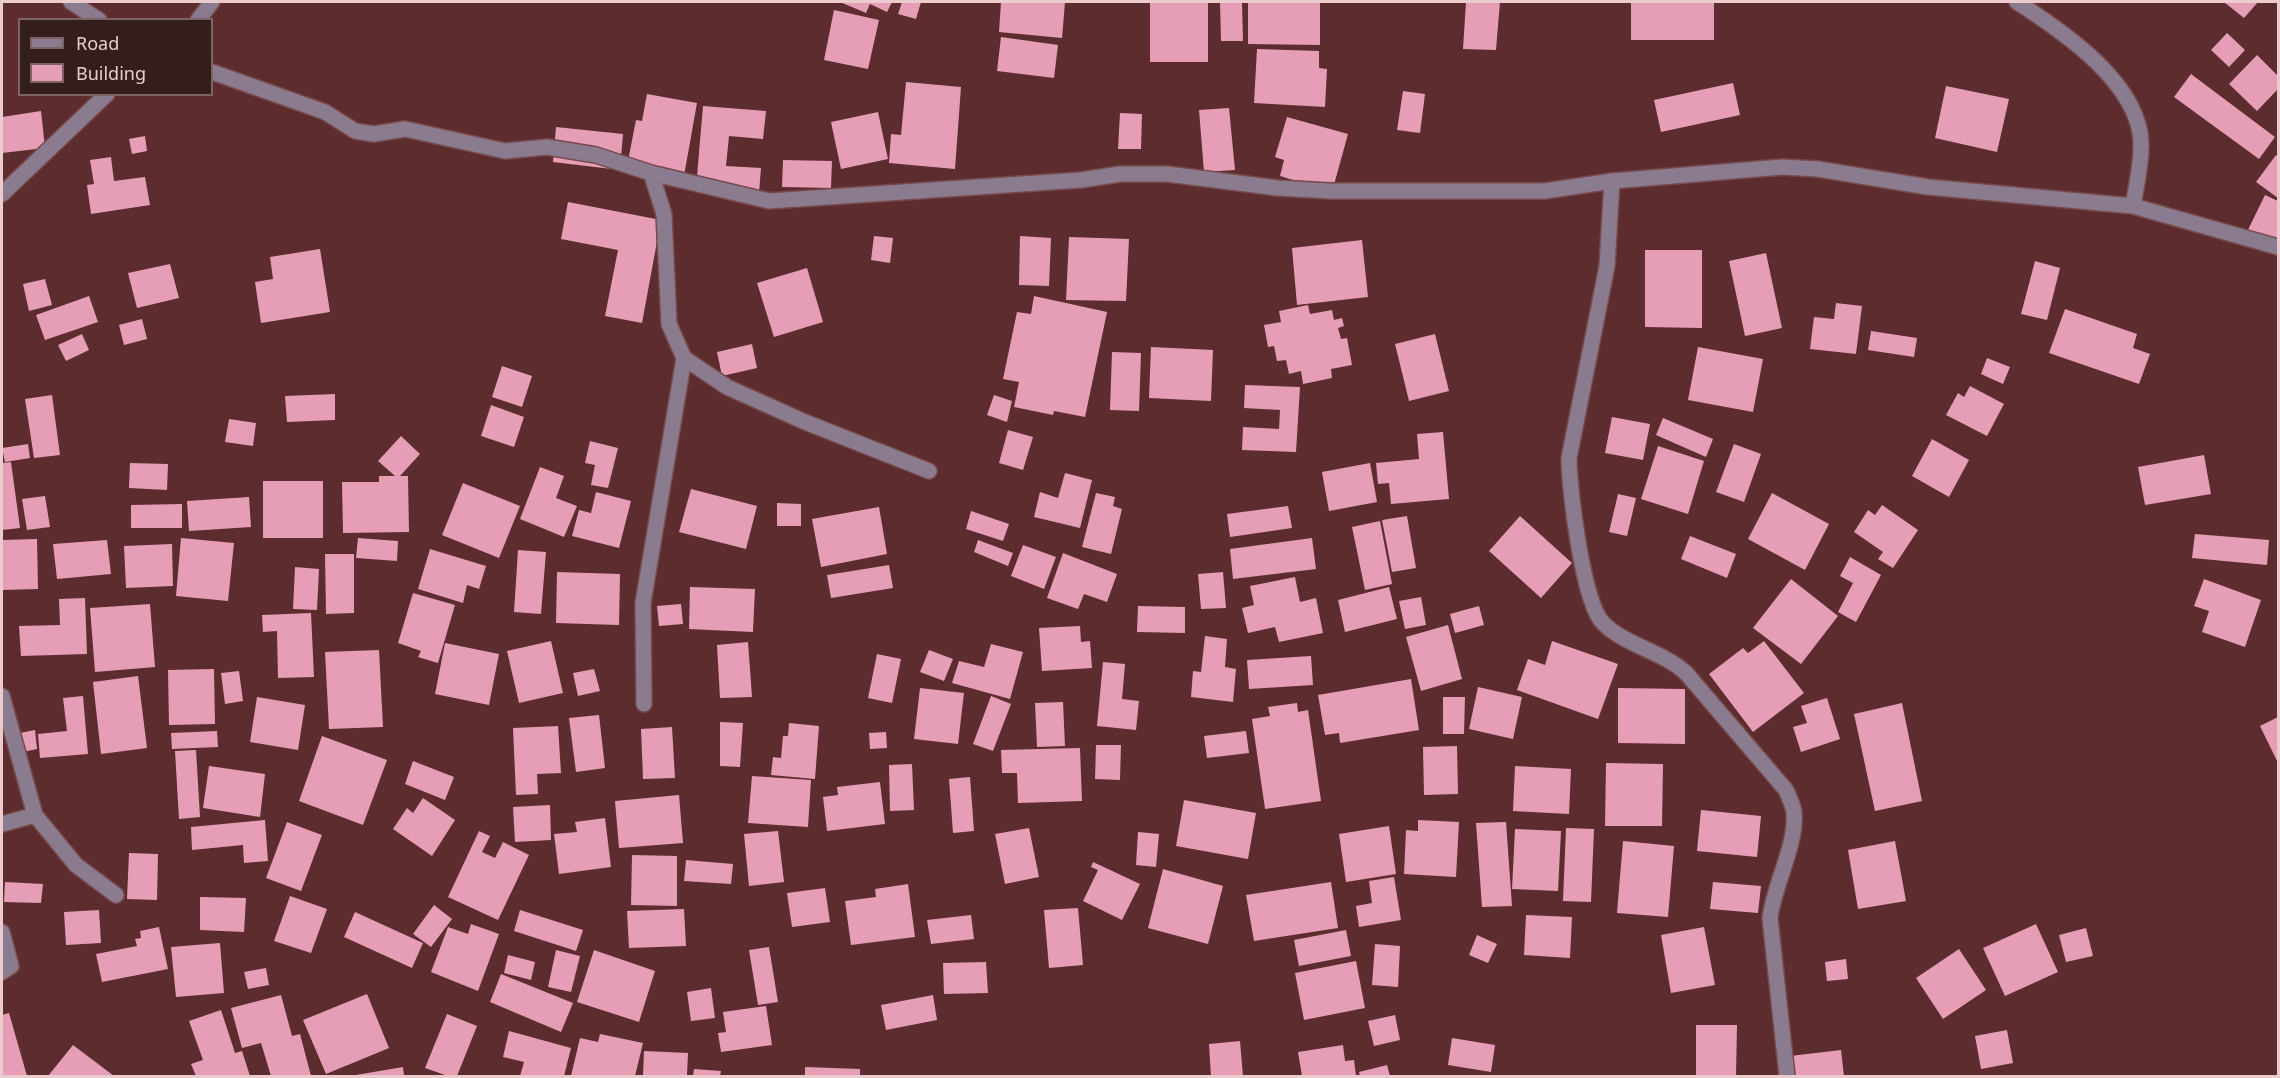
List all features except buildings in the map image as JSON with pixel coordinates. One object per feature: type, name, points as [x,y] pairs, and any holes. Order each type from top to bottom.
[{"type":"street","points":[[71,2],[96,18]]},
{"type":"street","points":[[200,18],[212,2]]},
{"type":"street","points":[[2017,2],[2069,36],[2116,84],[2134,112],[2141,145],[2133,206]]},
{"type":"street","points":[[213,72],[325,112],[355,131],[374,134],[405,129],[505,151],[547,147],[596,156],[651,173],[769,201],[1081,180],[1120,174],[1167,174],[1278,188],[1330,191],[1545,191],[1612,181],[1782,167],[1818,169],[1928,187],[2133,206],[2278,247]]},
{"type":"street","points":[[2,194],[105,96]]},
{"type":"street","points":[[651,173],[664,214],[669,324],[684,358],[727,387],[805,422],[929,471]]},
{"type":"street","points":[[1612,181],[1607,266],[1569,458],[1569,489],[1577,533],[1595,612],[1604,624],[1671,660],[1686,673],[1786,790],[1794,812],[1791,837],[1772,898],[1770,918],[1787,1077]]},
{"type":"street","points":[[644,704],[644,603],[684,358]]},
{"type":"street","points":[[2,696],[35,815],[76,865],[116,895]]},
{"type":"street","points":[[2,824],[35,815]]},
{"type":"street","points":[[2,932],[11,966],[2,972]]}]
